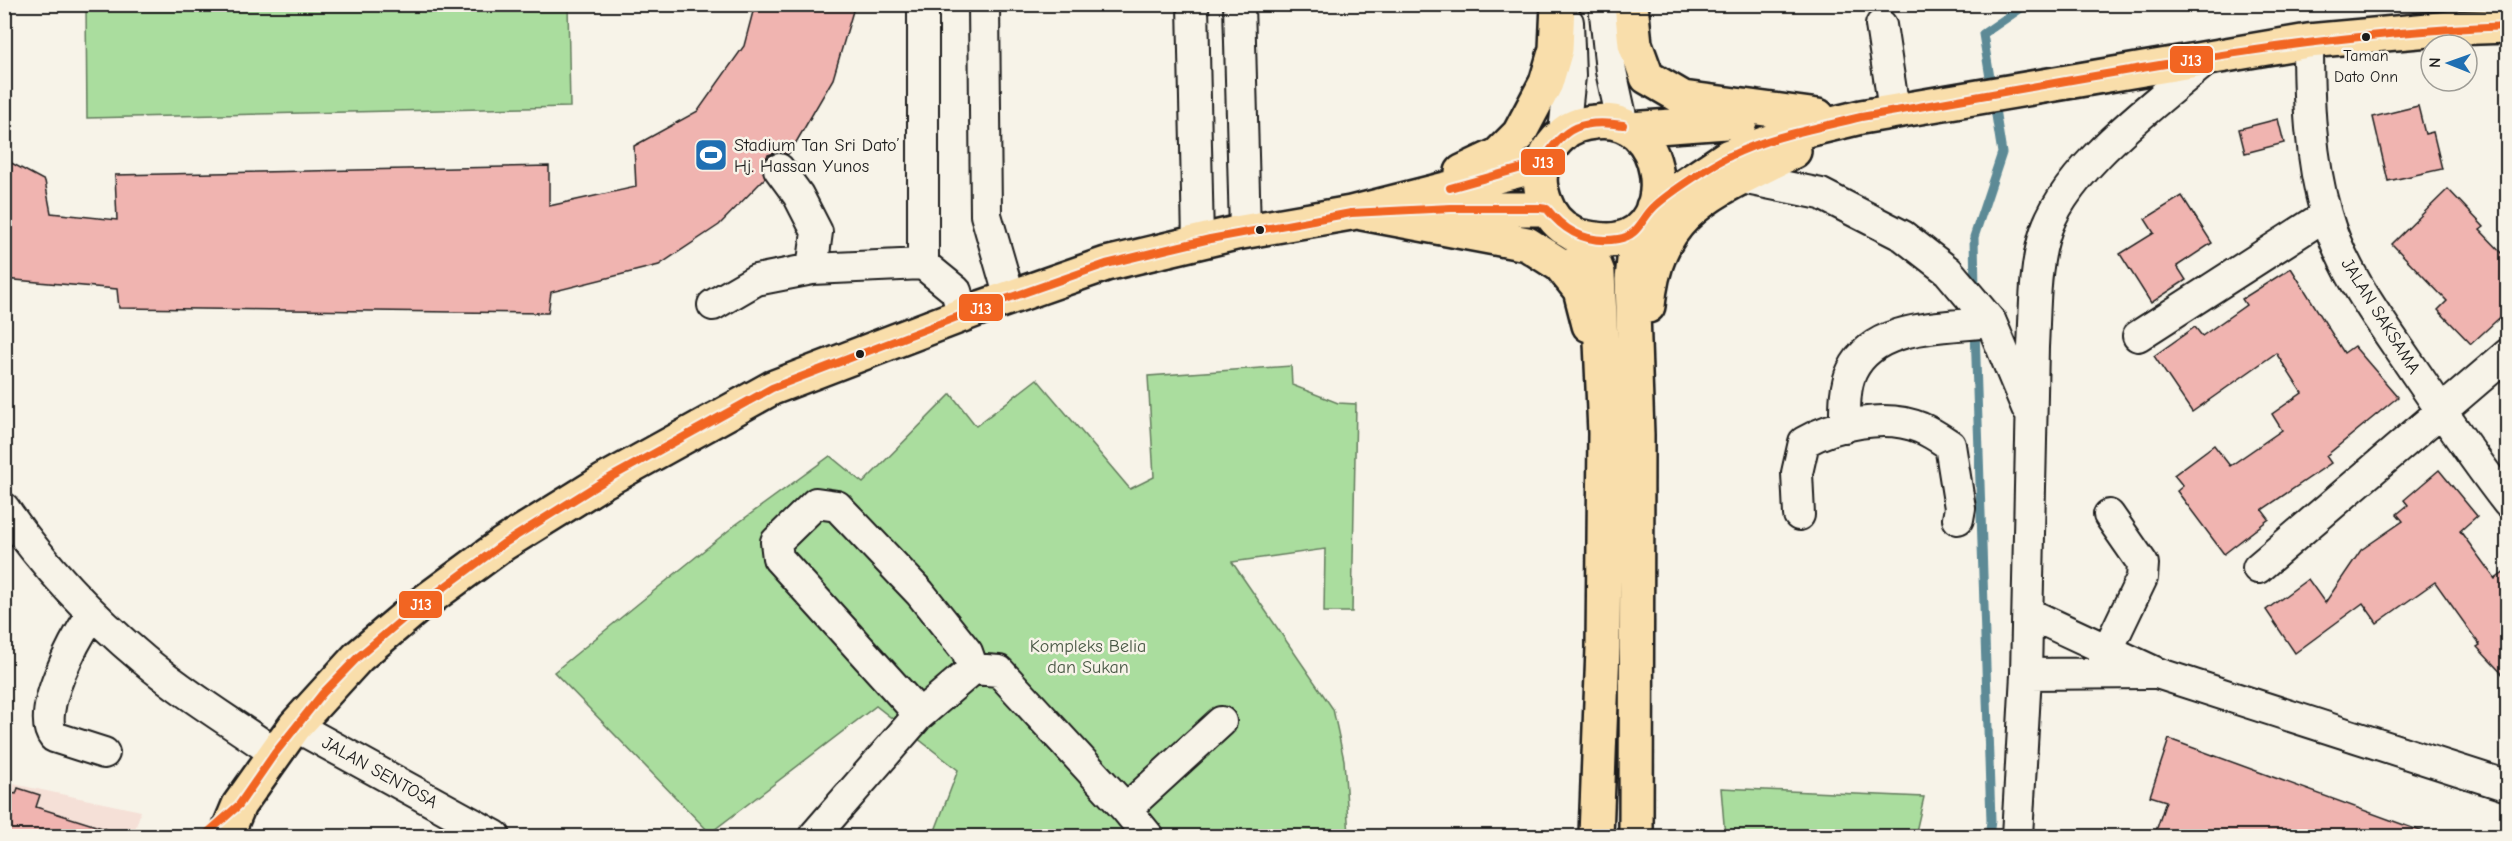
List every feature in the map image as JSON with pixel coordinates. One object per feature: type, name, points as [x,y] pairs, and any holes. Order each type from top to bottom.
[{"type":"main road","points":[[1398,201],[1498,155],[1519,134],[1549,71],[1556,49],[1558,4]]},
{"type":"main road","points":[[1631,4],[1635,45],[1647,77],[1683,98],[1837,119]]},
{"type":"main road","points":[[1596,837],[1603,648],[1605,433],[1598,273],[1590,254],[1577,236],[1560,225],[1547,209],[1540,186],[1543,162],[1551,145],[1564,132],[1582,123],[1603,121],[1627,127],[1837,119],[2307,41],[2451,28],[2508,26]]},
{"type":"main road","points":[[1637,435],[1650,278],[1666,238],[1689,209],[1793,152],[1837,119]]},
{"type":"main road","points":[[1577,236],[1603,240],[1620,239],[1729,156],[1837,119]]},
{"type":"main road","points":[[1627,127],[1651,150],[1659,178],[1645,219],[1632,280],[1637,435],[1636,837]]},
{"type":"main road","points":[[1356,213],[1543,162]]},
{"type":"main road","points":[[226,837],[239,805],[295,726],[358,657],[416,608],[503,544],[604,481],[772,388],[963,315],[1106,264],[1245,231],[1356,213],[1451,208],[1547,209]]},
{"type":"main road","points":[[1356,213],[1527,244],[1560,265],[1580,290],[1594,345],[1605,433]]},
{"type":"main road","points":[[204,837],[239,805]]},
{"type":"street","points":[[923,4],[923,264]]},
{"type":"street","points":[[984,4],[986,215],[1010,298]]},
{"type":"street","points":[[1193,4],[1198,242]]},
{"type":"street","points":[[1239,4],[1245,231]]},
{"type":"street","points":[[1564,132],[1570,76],[1567,4]]},
{"type":"street","points":[[1604,4],[1611,71],[1627,127]]},
{"type":"street","points":[[1881,25],[1894,110]]},
{"type":"street","name":"JALAN SAKSAMA","points":[[2307,41],[2312,132],[2326,215],[2351,274],[2441,409],[2508,503]]},
{"type":"street","points":[[2023,833],[2030,415],[2036,293],[2043,238],[2054,211],[2072,186],[2111,142],[2210,57]]},
{"type":"street","points":[[779,170],[798,195],[817,232],[812,269]]},
{"type":"street","points":[[1742,178],[1821,194],[1903,236],[1948,271],[1980,320],[2030,415]]},
{"type":"street","points":[[2138,336],[2326,215]]},
{"type":"street","points":[[713,305],[756,280],[812,269],[923,264],[956,291],[963,315]]},
{"type":"street","points":[[1845,427],[1845,402],[1851,372],[1868,350],[1896,333],[1980,320]]},
{"type":"street","points":[[2258,568],[2508,354]]},
{"type":"street","points":[[1798,515],[1797,473],[1804,442],[1817,434],[1886,420],[1921,428],[1950,445],[1960,508],[1958,519]]},
{"type":"street","points":[[918,716],[778,558],[776,542],[816,502],[837,506],[920,593],[967,652],[973,669]]},
{"type":"street","points":[[4,508],[27,541],[92,614],[145,661],[275,753]]},
{"type":"street","points":[[2108,649],[2142,578],[2144,564],[2109,515]]},
{"type":"street","points":[[92,614],[67,655],[47,721],[49,731],[54,737],[104,753]]},
{"type":"street","points":[[2028,614],[2157,673],[2508,786]]},
{"type":"street","points":[[814,837],[918,716],[973,669],[999,671],[1126,809],[1148,837]]},
{"type":"street","points":[[2026,674],[2157,673]]},
{"type":"street","points":[[1126,809],[1221,722]]},
{"type":"street","name":"JALAN SENTOSA","points":[[295,726],[495,837]]},
{"type":"shaded area","points":[[4,782],[141,811],[133,836],[5,836]]},
{"type":"green space","points":[[86,5],[568,5],[570,107],[87,118]]},
{"type":"green space","name":"Kompleks Belia dan Sukan","points":[[1291,366],[1292,385],[1338,403],[1356,404],[1352,612],[1324,612],[1325,549],[1232,562],[1333,709],[1344,760],[1349,836],[933,836],[958,770],[876,706],[710,833],[554,672],[734,526],[830,456],[863,483],[951,394],[976,426],[1037,379],[1130,489],[1154,477],[1148,376]]},
{"type":"green space","points":[[1721,788],[1924,797],[1915,836],[1725,836]]},
{"type":"building","name":"Stadium Tan Sri Dato’ Hj. Hassan Yunos","points":[[755,4],[855,4],[833,79],[791,151],[788,154],[778,152],[768,155],[763,163],[765,178],[719,225],[659,265],[551,292],[548,313],[119,308],[117,289],[4,279],[4,159],[45,181],[51,213],[117,220],[115,175],[549,166],[549,206],[636,187],[634,146],[698,111],[744,46]]},
{"type":"building","points":[[2418,106],[2425,134],[2433,132],[2442,169],[2388,181],[2373,117]]},
{"type":"building","points":[[2278,119],[2284,143],[2245,153],[2239,129]]},
{"type":"building","points":[[2448,189],[2484,227],[2480,230],[2508,259],[2508,310],[2471,344],[2438,310],[2447,301],[2392,244]]},
{"type":"building","points":[[2182,196],[2212,243],[2177,266],[2186,280],[2151,303],[2120,254],[2154,233],[2145,219]]},
{"type":"building","points":[[2291,268],[2344,353],[2354,346],[2398,397],[2326,456],[2331,463],[2262,510],[2269,519],[2224,554],[2177,491],[2183,486],[2174,475],[2214,445],[2230,466],[2282,430],[2272,414],[2302,393],[2276,353],[2192,412],[2154,356],[2195,327],[2202,336],[2246,305],[2242,299]]},
{"type":"building","points":[[2439,470],[2477,516],[2460,531],[2495,579],[2508,570],[2508,680],[2477,647],[2480,645],[2435,582],[2377,623],[2363,603],[2295,653],[2266,610],[2308,579],[2325,603],[2361,550],[2403,521],[2397,514],[2408,505],[2404,500]]},
{"type":"building","points":[[2169,739],[2426,833],[2425,837],[2154,837],[2166,801],[2150,796]]},
{"type":"building","points":[[18,788],[40,795],[36,807],[112,831],[111,837],[4,837],[4,792],[16,794]]},
{"type":"waterway","points":[[1975,291],[1974,237],[2002,153],[1983,34],[2027,4]]},
{"type":"waterway","points":[[1975,329],[1991,821],[1989,836]]},
{"type":"transit line","name":"J13","points":[[204,836],[239,805],[275,753],[323,693],[358,657],[416,608],[503,544],[604,481],[772,388],[983,307],[1106,264],[1210,239],[1351,213],[1451,208],[1540,208],[1547,209],[1569,230],[1587,238],[1618,239],[1635,231],[1650,212],[1669,195],[1723,160],[1745,149],[1777,138],[1861,117],[2102,74],[2264,49],[2426,31],[2508,26]]},
{"type":"transit line","name":"J13","points":[[1450,188],[1543,162],[1558,140],[1576,128],[1596,123],[1623,125]]},
{"type":"place","name":"Taman Dato Onn","points":[[2366,37]]},
{"type":"place","name":"Stadium Tan Sri Dato’ Hj. Hassan Yunos","points":[[711,155]]}]
